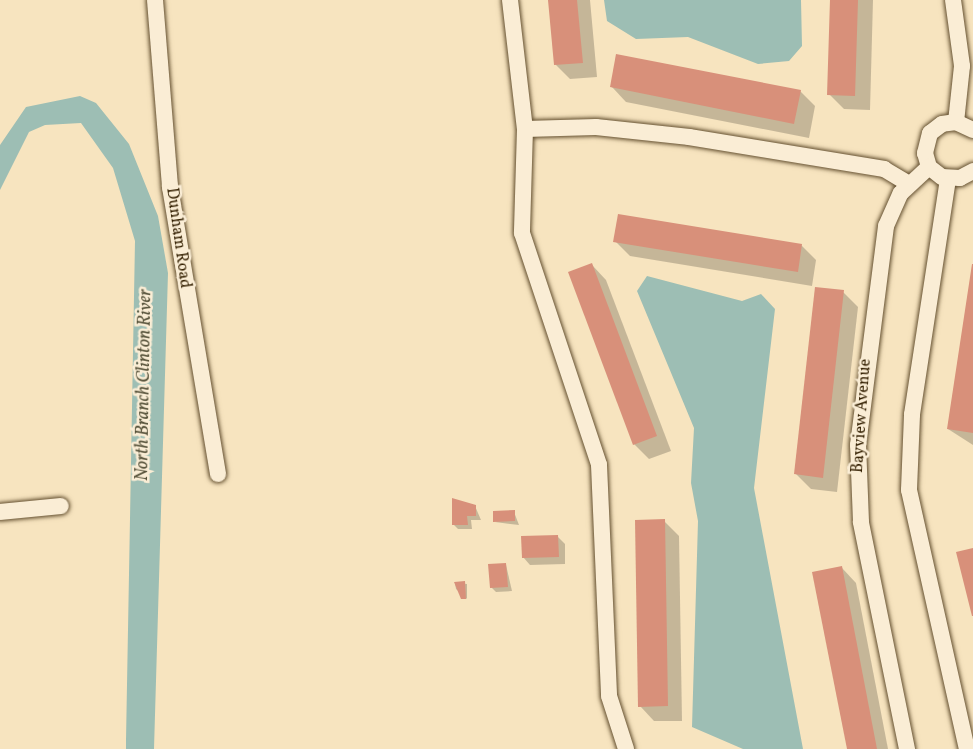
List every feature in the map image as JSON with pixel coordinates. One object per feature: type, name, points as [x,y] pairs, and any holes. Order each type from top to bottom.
[{"type":"street","name":"Dunham Road","points":[[155,0],[170,188],[218,474]]},
{"type":"street","points":[[510,0],[525,129],[522,233],[599,465],[609,690],[613,722],[626,749]]},
{"type":"street","points":[[953,0],[961,57],[956,122]]},
{"type":"street","points":[[948,179],[930,167],[925,146],[930,133],[956,122],[973,130]]},
{"type":"street","points":[[525,129],[596,127],[689,137],[884,169],[909,184]]},
{"type":"street","name":"Bayview Avenue","points":[[907,749],[861,522],[857,467],[881,248],[888,218],[909,184],[930,167]]},
{"type":"street","points":[[948,179],[973,171]]},
{"type":"street","points":[[948,179],[912,414],[909,490],[967,749]]},
{"type":"street","points":[[0,512],[61,506]]},
{"type":"water","points":[[604,0],[801,0],[802,46],[789,61],[758,64],[688,37],[636,39],[607,21]]},
{"type":"water","name":"North Branch Clinton River","points":[[80,96],[96,103],[129,144],[158,216],[168,273],[154,749],[126,749],[135,241],[113,168],[81,123],[45,125],[29,132],[0,190],[0,145],[26,107]]},
{"type":"water","points":[[647,276],[742,301],[761,294],[775,309],[754,488],[803,749],[743,749],[692,727],[698,521],[691,483],[694,428],[637,291]]},
{"type":"building","points":[[548,0],[577,0],[583,63],[554,65]]},
{"type":"building","points":[[830,0],[858,0],[855,96],[827,95]]},
{"type":"building","points":[[616,54],[801,90],[794,124],[610,87]]},
{"type":"building","points":[[618,214],[802,244],[798,272],[613,242]]},
{"type":"building","points":[[592,263],[657,436],[633,445],[568,272]]},
{"type":"building","points":[[973,264],[973,433],[947,429]]},
{"type":"building","points":[[815,287],[844,290],[823,478],[794,474]]},
{"type":"building","points":[[452,498],[476,505],[476,516],[467,516],[468,525],[452,525]]},
{"type":"building","points":[[515,510],[515,521],[493,522],[493,511]]},
{"type":"building","points":[[665,519],[668,706],[638,707],[635,520]]},
{"type":"building","points":[[558,535],[559,557],[522,558],[521,536]]},
{"type":"building","points":[[973,548],[973,616],[972,616],[956,552]]},
{"type":"building","points":[[506,563],[508,587],[490,588],[488,564]]},
{"type":"building","points":[[842,566],[877,749],[847,749],[812,572]]},
{"type":"building","points":[[465,581],[466,599],[461,599],[454,582]]}]
